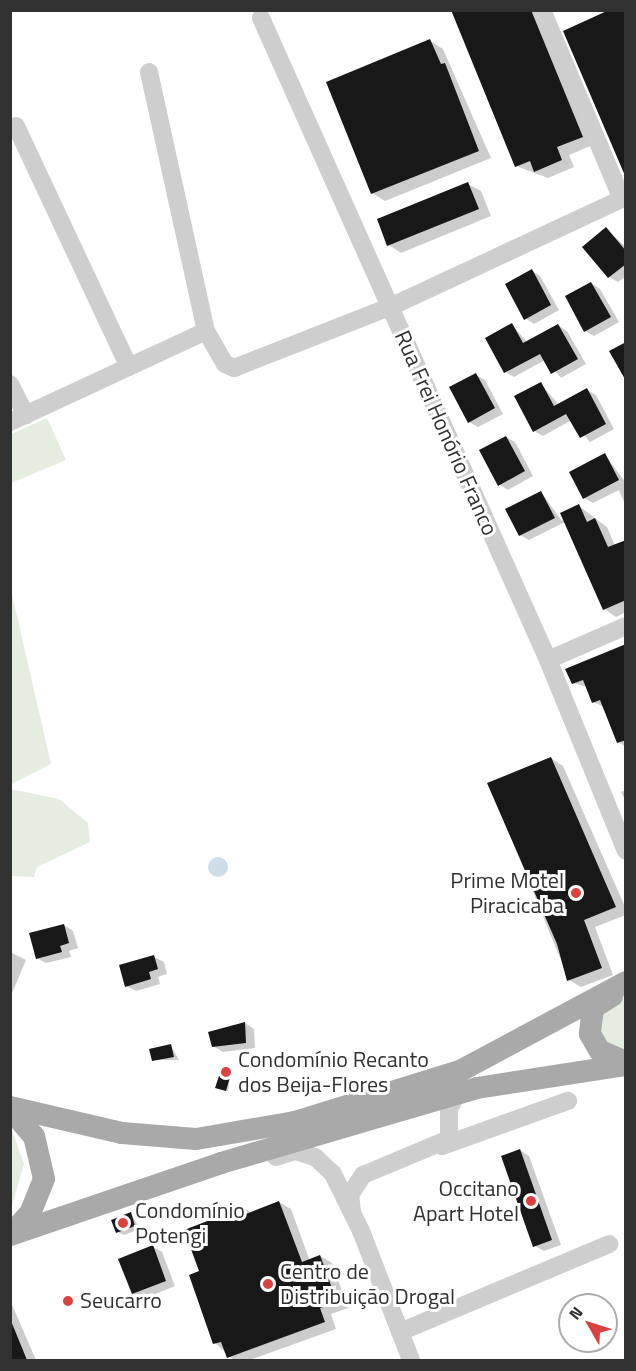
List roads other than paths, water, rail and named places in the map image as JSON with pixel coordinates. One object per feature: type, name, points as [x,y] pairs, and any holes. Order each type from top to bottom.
[{"type":"main road","points":[[10,1109],[122,1133],[196,1139],[306,1120],[428,1085],[626,982]]},
{"type":"main road","points":[[626,987],[593,1008],[588,1025],[600,1051],[626,1064]]},
{"type":"main road","points":[[10,1234],[257,1152],[457,1094],[626,1064]]},
{"type":"main road","points":[[10,1109],[34,1136],[44,1179],[31,1212],[10,1234]]},
{"type":"main road","points":[[189,1174],[196,1139]]},
{"type":"street","points":[[149,72],[206,331],[225,364],[245,366],[390,307],[624,198],[542,10]]},
{"type":"street","name":"Rua Frei Honório Franco","points":[[261,18],[548,660],[626,851]]},
{"type":"street","points":[[16,126],[129,367]]},
{"type":"street","points":[[10,384],[18,418],[206,331]]},
{"type":"street","points":[[548,660],[626,626]]},
{"type":"street","points":[[442,1146],[452,1123],[449,1109],[457,1094]]},
{"type":"street","points":[[257,1152],[271,1158],[295,1152],[343,1173],[377,1168],[568,1101]]},
{"type":"street","points":[[452,1123],[482,1131]]},
{"type":"street","points":[[324,1164],[354,1216],[411,1360]]},
{"type":"street","points":[[354,1216],[352,1189],[377,1168]]},
{"type":"street","points":[[400,1332],[609,1244]]},
{"type":"water","points":[[218,857],[225,860],[228,867],[225,874],[218,877],[211,874],[208,867],[211,860]]},
{"type":"place","name":"Prime Motel Piracicaba","points":[[576,893]]},
{"type":"place","name":"Condomínio Recanto dos Beija-Flores","points":[[226,1072]]},
{"type":"place","name":"Occitano Apart Hotel","points":[[531,1201]]},
{"type":"place","name":"Condomínio Potengi","points":[[123,1223]]},
{"type":"place","name":"Centro de Distribuição Drogal","points":[[268,1284]]},
{"type":"place","name":"Seucarro","points":[[68,1301]]}]
